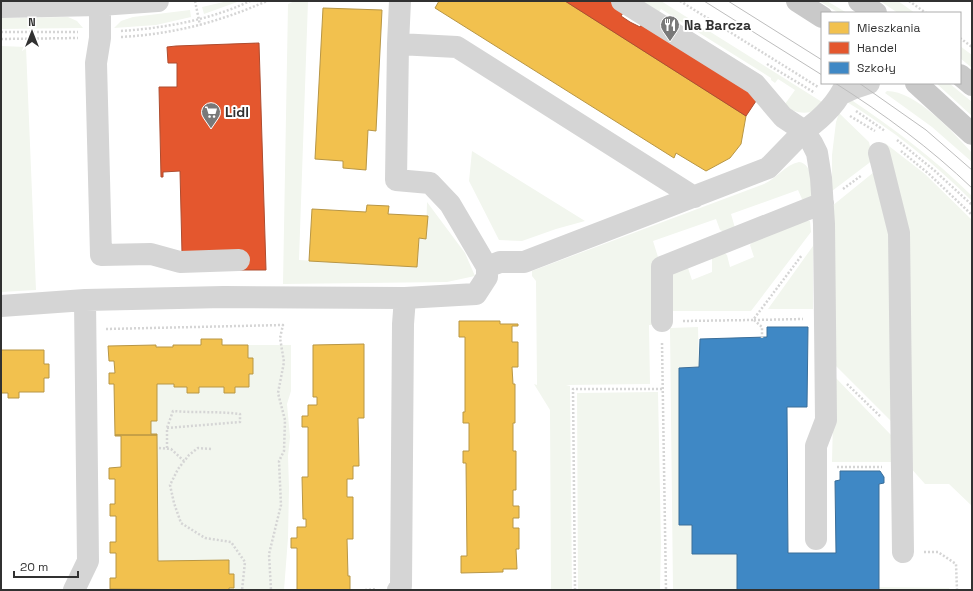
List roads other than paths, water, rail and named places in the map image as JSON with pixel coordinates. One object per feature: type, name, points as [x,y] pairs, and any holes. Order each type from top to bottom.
[{"type":"main road","points":[[797,1],[821,15]]},
{"type":"main road","points":[[859,1],[875,12]]},
{"type":"main road","points":[[961,76],[972,85]]},
{"type":"main road","points":[[917,84],[972,134]]},
{"type":"street","points":[[1,7],[100,5],[158,1]]},
{"type":"street","points":[[1,306],[85,300],[224,297],[405,298],[476,294],[486,277],[487,267],[450,204],[430,183],[396,180],[400,1]]},
{"type":"street","points":[[622,1],[755,84],[783,117],[804,131],[817,153],[824,214],[826,420],[816,446],[816,539]]},
{"type":"street","points":[[100,5],[100,38],[96,63],[101,255],[151,254],[180,262],[239,260]]},
{"type":"street","points":[[398,44],[457,47],[694,197]]},
{"type":"street","points":[[487,267],[500,262],[524,262],[768,168],[804,131],[825,114],[841,98],[854,88],[866,84]]},
{"type":"street","points":[[887,142],[899,233],[902,552]]},
{"type":"street","points":[[662,321],[662,267],[824,214]]},
{"type":"street","points":[[398,590],[402,586],[402,332],[405,298]]},
{"type":"street","points":[[74,590],[88,561],[85,300]]},
{"type":"tram line","points":[[704,1],[821,74]]},
{"type":"tram line","points":[[728,1],[821,59]]},
{"type":"tram line","points":[[836,84],[906,132],[940,159],[972,188]]},
{"type":"tram line","points":[[860,84],[926,130],[972,170]]},
{"type":"place","name":"Na Barcza","points":[[670,42]]},
{"type":"place","name":"Lidl","points":[[211,129]]}]
